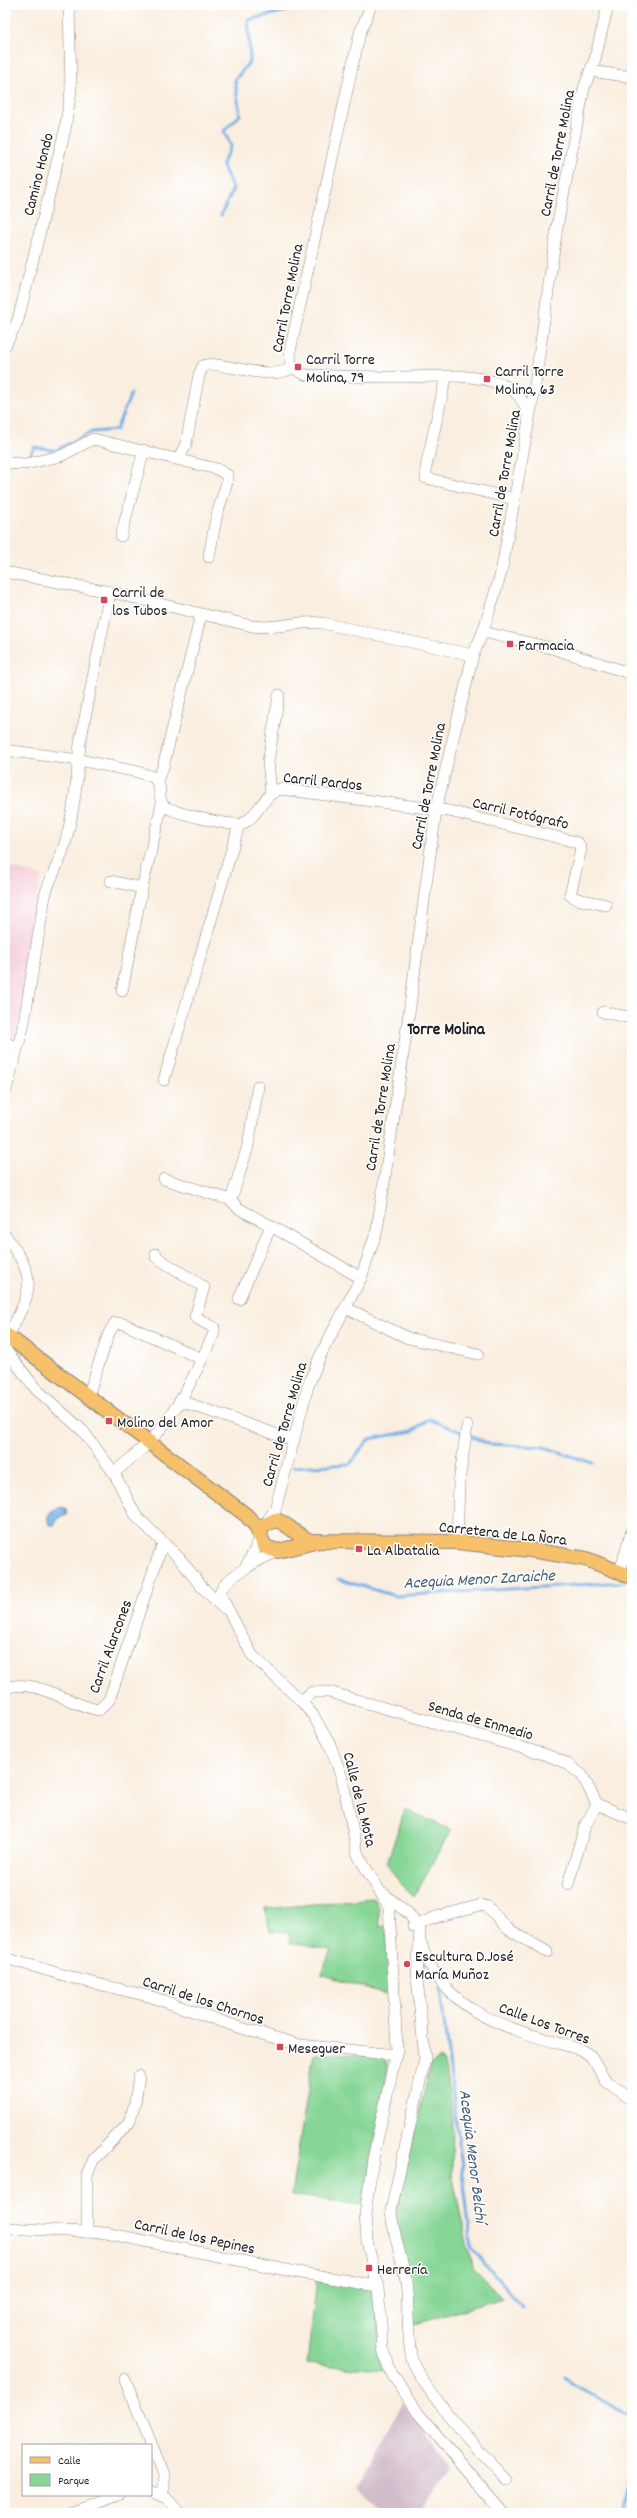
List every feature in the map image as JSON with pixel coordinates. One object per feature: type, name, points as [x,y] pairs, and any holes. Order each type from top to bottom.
[{"type":"main road","points":[[6,1340],[88,1396],[246,1515],[256,1526],[263,1529]]},
{"type":"main road","points":[[263,1529],[275,1520],[286,1525],[300,1537],[319,1542]]},
{"type":"main road","points":[[281,1550],[289,1541],[286,1525]]},
{"type":"main road","points":[[263,1529],[265,1547],[281,1550],[319,1542]]},
{"type":"main road","name":"Carretera de La Ñora","points":[[319,1542],[457,1542],[586,1559],[626,1574]]},
{"type":"street","name":"Camino Hondo","points":[[5,346],[18,320],[63,142],[71,90],[69,5]]},
{"type":"street","name":"Carril Torre Molina","points":[[371,5],[360,33],[290,352],[290,363],[292,368],[306,375],[446,377],[487,380],[502,385],[524,401],[529,420]]},
{"type":"street","name":"Carril de Torre Molina","points":[[243,1570],[255,1550],[263,1529],[273,1515],[292,1440],[308,1386],[321,1354],[361,1278],[377,1230],[408,1021],[436,810],[473,655],[483,632],[501,572],[534,396],[557,227],[584,88],[608,5]]},
{"type":"street","points":[[590,71],[632,78]]},
{"type":"street","points":[[179,458],[186,444],[199,375],[203,366],[212,363],[249,372],[282,373],[292,368]]},
{"type":"street","points":[[446,377],[426,467],[426,478],[514,499]]},
{"type":"street","points":[[518,396],[527,401],[534,396]]},
{"type":"street","points":[[5,463],[25,464],[61,456],[93,439],[179,458],[217,469],[225,473],[228,478],[216,518],[209,557]]},
{"type":"street","points":[[121,536],[144,450]]},
{"type":"street","points":[[5,572],[110,592],[201,615],[267,628],[308,621],[473,655]]},
{"type":"street","points":[[5,1093],[18,1047],[48,882],[62,852],[68,832],[79,760],[80,743],[110,592]]},
{"type":"street","points":[[122,991],[142,888],[162,804],[157,780],[163,767],[201,615]]},
{"type":"street","points":[[483,632],[555,649],[632,674]]},
{"type":"street","points":[[271,793],[268,762],[279,695]]},
{"type":"street","points":[[5,750],[79,760],[138,772],[157,780]]},
{"type":"street","name":"Carril Pardos","points":[[239,825],[254,814],[271,793],[280,789],[436,810]]},
{"type":"street","points":[[162,804],[175,812],[239,825],[164,1080]]},
{"type":"street","name":"Carril Fotógrafo","points":[[436,810],[578,844],[581,849],[570,895],[577,899],[606,905]]},
{"type":"street","points":[[111,881],[142,888]]},
{"type":"street","points":[[603,1012],[632,1018]]},
{"type":"street","points":[[5,1043],[18,1047]]},
{"type":"street","points":[[231,1200],[248,1146],[258,1086]]},
{"type":"street","points":[[164,1179],[231,1200],[238,1208],[361,1278]]},
{"type":"street","points":[[240,1299],[271,1226]]},
{"type":"street","points":[[5,1235],[25,1264],[29,1282],[23,1305],[6,1340],[36,1389],[83,1430],[114,1473],[136,1516],[180,1559],[201,1586],[229,1613]]},
{"type":"street","points":[[114,1473],[149,1442],[175,1408],[190,1386],[215,1331],[211,1326],[195,1317],[205,1289],[187,1275],[164,1264],[156,1257],[156,1254]]},
{"type":"street","points":[[346,1308],[408,1338],[478,1354]]},
{"type":"street","points":[[88,1396],[109,1333],[115,1323],[124,1324],[202,1359]]},
{"type":"street","points":[[190,1386],[191,1399],[198,1406]]},
{"type":"street","points":[[175,1408],[184,1402],[292,1440]]},
{"type":"street","points":[[457,1542],[459,1483],[467,1426]]},
{"type":"street","points":[[277,1500],[278,1514],[286,1525]]},
{"type":"street","points":[[626,1574],[632,1530]]},
{"type":"street","name":"Carril Alarcones","points":[[5,1688],[26,1686],[81,1706],[99,1710],[104,1707],[108,1700],[163,1543]]},
{"type":"street","points":[[201,1586],[210,1590],[224,1586],[243,1570],[281,1550]]},
{"type":"street","name":"Calle de la Mota","points":[[224,1586],[220,1594],[252,1655],[301,1701],[313,1715],[332,1751],[346,1793],[358,1855],[390,1910]]},
{"type":"street","name":"Senda de Enmedio","points":[[301,1701],[312,1692],[329,1692],[547,1755],[566,1763],[582,1775],[597,1804]]},
{"type":"street","points":[[568,1884],[585,1826],[597,1804],[614,1813],[632,1819]]},
{"type":"street","points":[[380,1892],[403,1908],[416,1926],[420,1938],[417,1978],[425,2059],[391,2210],[392,2228],[406,2282],[412,2356],[428,2386],[446,2411],[507,2480]]},
{"type":"street","points":[[416,1926],[436,1917],[481,1905],[488,1907],[508,1929],[547,1952]]},
{"type":"street","points":[[416,1926],[390,1910],[396,2055],[373,2159],[365,2207],[366,2232],[377,2286],[382,2338],[388,2367],[423,2421],[503,2513]]},
{"type":"street","name":"Calle Los Torres","points":[[420,1938],[435,1976],[463,2002],[511,2030],[582,2050],[591,2056],[606,2081],[632,2100]]},
{"type":"street","name":"Carril de los Chornos","points":[[5,1958],[77,1979],[152,1997],[241,2028],[300,2045],[396,2055]]},
{"type":"street","points":[[417,1978],[419,1973],[424,1972],[435,1976]]},
{"type":"street","points":[[87,2232],[86,2174],[94,2159],[129,2123],[135,2103],[139,2076]]},
{"type":"street","name":"Carril de los Pepines","points":[[5,2228],[106,2233],[158,2242],[291,2272],[377,2286]]},
{"type":"street","points":[[125,2379],[151,2444]]},
{"type":"street","points":[[152,2445],[165,2480],[156,2493],[180,2513]]},
{"type":"street","points":[[67,2513],[116,2496]]},
{"type":"shaded area","points":[[5,866],[41,876],[17,1036],[9,1039],[5,1038]]},
{"type":"shaded area","points":[[403,2403],[452,2470],[419,2513],[384,2513],[356,2486]]},
{"type":"green space","points":[[405,1809],[451,1830],[414,1896],[400,1883],[387,1863]]},
{"type":"green space","points":[[373,1898],[379,1909],[380,1926],[386,1926],[390,1995],[321,1974],[331,1950],[290,1943],[289,1932],[270,1931],[265,1909]]},
{"type":"green space","points":[[314,2053],[380,2055],[387,2061],[388,2067],[363,2205],[291,2195]]},
{"type":"green space","points":[[438,2059],[443,2061],[445,2068],[453,2120],[452,2174],[472,2267],[503,2298],[412,2325],[396,2228],[396,2209],[431,2064]]},
{"type":"green space","points":[[317,2279],[374,2290],[384,2370],[307,2364]]},
{"type":"water","points":[[61,1506],[66,1509],[67,1515],[59,1518],[54,1525],[49,1525],[48,1518],[50,1512]]},
{"type":"waterway","points":[[221,215],[233,189],[222,164],[231,146],[224,131],[240,115],[235,80],[250,61],[248,20],[298,8]]},
{"type":"waterway","points":[[5,457],[29,457],[34,447],[55,450],[92,432],[116,430],[131,394]]},
{"type":"waterway","points":[[293,1467],[350,1464],[369,1439],[413,1431],[429,1419],[463,1433]]},
{"type":"waterway","points":[[468,1435],[489,1444],[544,1447],[593,1463]]},
{"type":"waterway","name":"Acequia Menor Zaraiche","points":[[338,1579],[395,1596],[625,1582]]},
{"type":"waterway","name":"Acequia Menor Belchí","points":[[440,1989],[472,2249],[523,2308]]},
{"type":"waterway","name":"Acequia Menor Belchí","points":[[564,2377],[574,2385],[632,2417]]},
{"type":"waterway","name":"Acequia Menor Belchí","points":[[632,2480],[622,2506],[632,2512]]},
{"type":"place","name":"Carril Torre Molina, 79","points":[[298,367]]},
{"type":"place","name":"Carril Torre Molina, 63","points":[[487,379]]},
{"type":"place","name":"Carril de los Tubos","points":[[104,600]]},
{"type":"place","name":"Farmacia","points":[[510,644]]},
{"type":"place","name":"Molino del Amor","points":[[109,1421]]},
{"type":"place","name":"La Albatalia","points":[[359,1549]]},
{"type":"place","name":"Escultura D.José María Muñoz","points":[[407,1964]]},
{"type":"place","name":"Meseguer","points":[[280,2047]]},
{"type":"place","name":"Herrería","points":[[369,2268]]},
{"type":"district","name":"Torre Molina","points":[[446,1028]]}]
